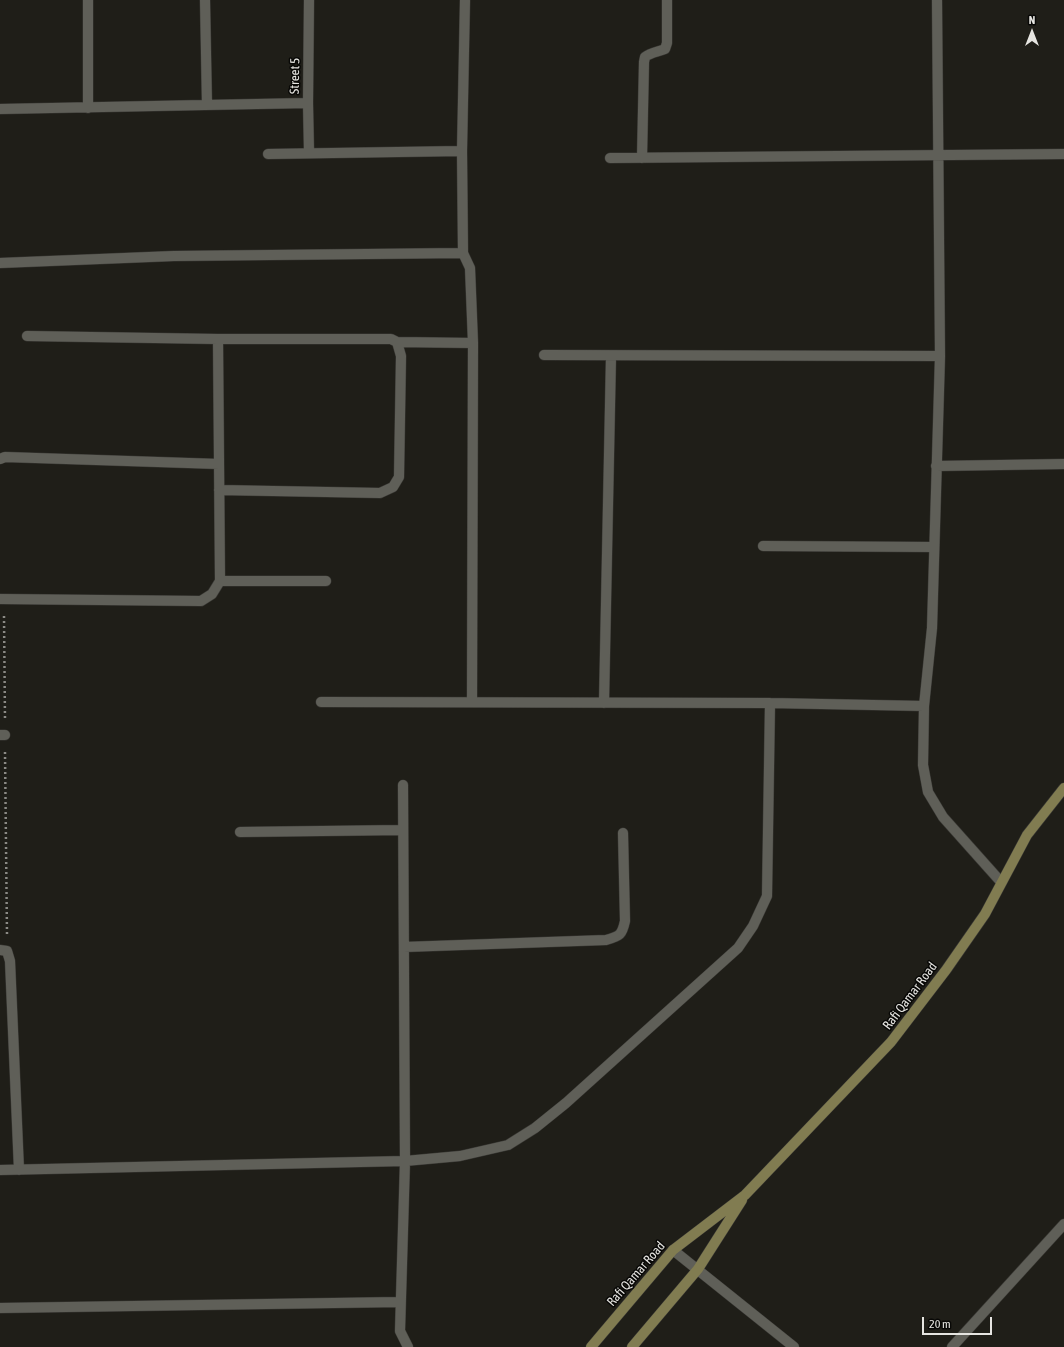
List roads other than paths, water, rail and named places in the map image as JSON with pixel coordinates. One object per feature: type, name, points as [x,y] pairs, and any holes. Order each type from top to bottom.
[{"type":"street","points":[[88,0],[88,108]]},
{"type":"street","points":[[205,0],[207,105]]},
{"type":"street","name":"Street 5","points":[[309,0],[309,152]]},
{"type":"street","points":[[465,0],[462,151],[463,253],[470,268],[473,343],[472,702]]},
{"type":"street","points":[[642,158],[644,62],[645,57],[649,54],[660,52],[665,49],[667,43],[666,0]]},
{"type":"street","points":[[937,0],[940,356],[932,628],[924,706],[923,765],[928,792],[943,817],[1001,882]]},
{"type":"street","points":[[0,109],[308,103]]},
{"type":"street","points":[[268,154],[309,152],[462,151]]},
{"type":"street","points":[[610,158],[1064,154]]},
{"type":"street","points":[[0,263],[174,256],[463,253]]},
{"type":"street","points":[[27,336],[218,339],[391,339],[397,342],[473,343]]},
{"type":"street","points":[[2,599],[201,601],[212,594],[220,581],[218,339]]},
{"type":"street","points":[[219,490],[380,493],[393,487],[399,477],[401,356],[397,342]]},
{"type":"street","points":[[544,355],[940,356]]},
{"type":"street","points":[[604,703],[611,356]]},
{"type":"street","points":[[0,460],[5,457],[219,464]]},
{"type":"street","points":[[936,466],[1064,464]]},
{"type":"street","points":[[763,546],[934,547]]},
{"type":"street","points":[[220,581],[326,581]]},
{"type":"street","points":[[321,702],[770,703],[924,706]]},
{"type":"street","points":[[0,1170],[405,1161],[460,1156],[508,1145],[535,1128],[566,1103],[738,948],[753,926],[767,896],[770,703]]},
{"type":"street","points":[[403,786],[405,1161],[400,1331],[408,1347]]},
{"type":"street","name":"Rafi Qamar Road","points":[[591,1347],[673,1250],[745,1195],[890,1042],[946,970],[985,914],[1027,835],[1064,788]]},
{"type":"street","points":[[240,832],[403,830]]},
{"type":"street","points":[[404,947],[606,940],[618,936],[623,932],[625,921],[623,833]]},
{"type":"street","points":[[3,951],[10,961],[19,1170]]},
{"type":"street","name":"Rafi Qamar Road","points":[[632,1347],[698,1269],[745,1195]]},
{"type":"street","points":[[952,1347],[1064,1224]]},
{"type":"street","points":[[673,1250],[794,1347]]},
{"type":"street","points":[[0,1308],[400,1302]]}]
